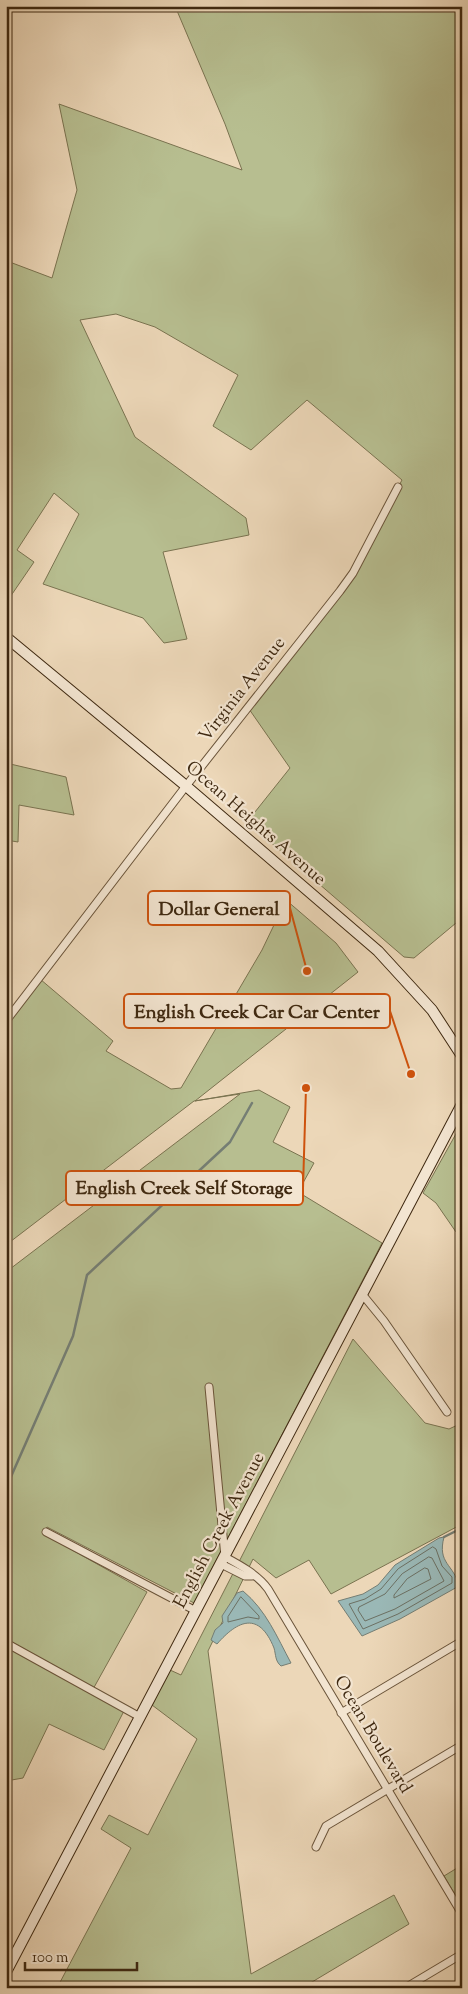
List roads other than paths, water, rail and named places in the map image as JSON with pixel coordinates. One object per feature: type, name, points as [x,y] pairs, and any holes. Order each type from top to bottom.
[{"type":"main road","name":"Ocean Heights Avenue","points":[[6,637],[186,786],[378,951],[425,1002],[460,1051]]},
{"type":"main road","name":"English Creek Avenue","points":[[6,1972],[462,1104]]},
{"type":"main road","points":[[452,1121],[462,1115]]},
{"type":"street","name":"Virginia Avenue","points":[[6,1021],[186,786],[353,573],[398,487]]},
{"type":"street","points":[[362,1294],[384,1321],[447,1412]]},
{"type":"street","points":[[209,1387],[223,1560]]},
{"type":"street","points":[[46,1532],[196,1611]]},
{"type":"street","name":"Ocean Boulevard","points":[[223,1560],[245,1576],[252,1576],[268,1589],[462,1914]]},
{"type":"street","points":[[341,1713],[462,1641]]},
{"type":"street","points":[[6,1644],[140,1717]]},
{"type":"street","points":[[316,1847],[326,1826],[462,1746]]},
{"type":"street","points":[[405,1988],[462,1954]]},
{"type":"water","points":[[444,1537],[442,1546],[444,1559],[454,1573],[459,1586],[400,1619],[362,1636],[338,1601],[363,1594],[378,1585],[395,1565],[439,1538]]},
{"type":"water","points":[[243,1591],[265,1615],[291,1663],[281,1666],[279,1664],[268,1636],[262,1628],[255,1624],[240,1625],[217,1644],[211,1640],[215,1630],[223,1623],[222,1616],[237,1593]]},
{"type":"waterway","points":[[6,1488],[73,1336],[87,1275],[230,1142],[252,1103]]},
{"type":"waterway","points":[[444,1537],[462,1528]]},
{"type":"place","name":"Dollar General","points":[[307,971]]},
{"type":"place","name":"English Creek Car Car Center","points":[[411,1074]]},
{"type":"place","name":"English Creek Self Storage","points":[[306,1088]]}]
